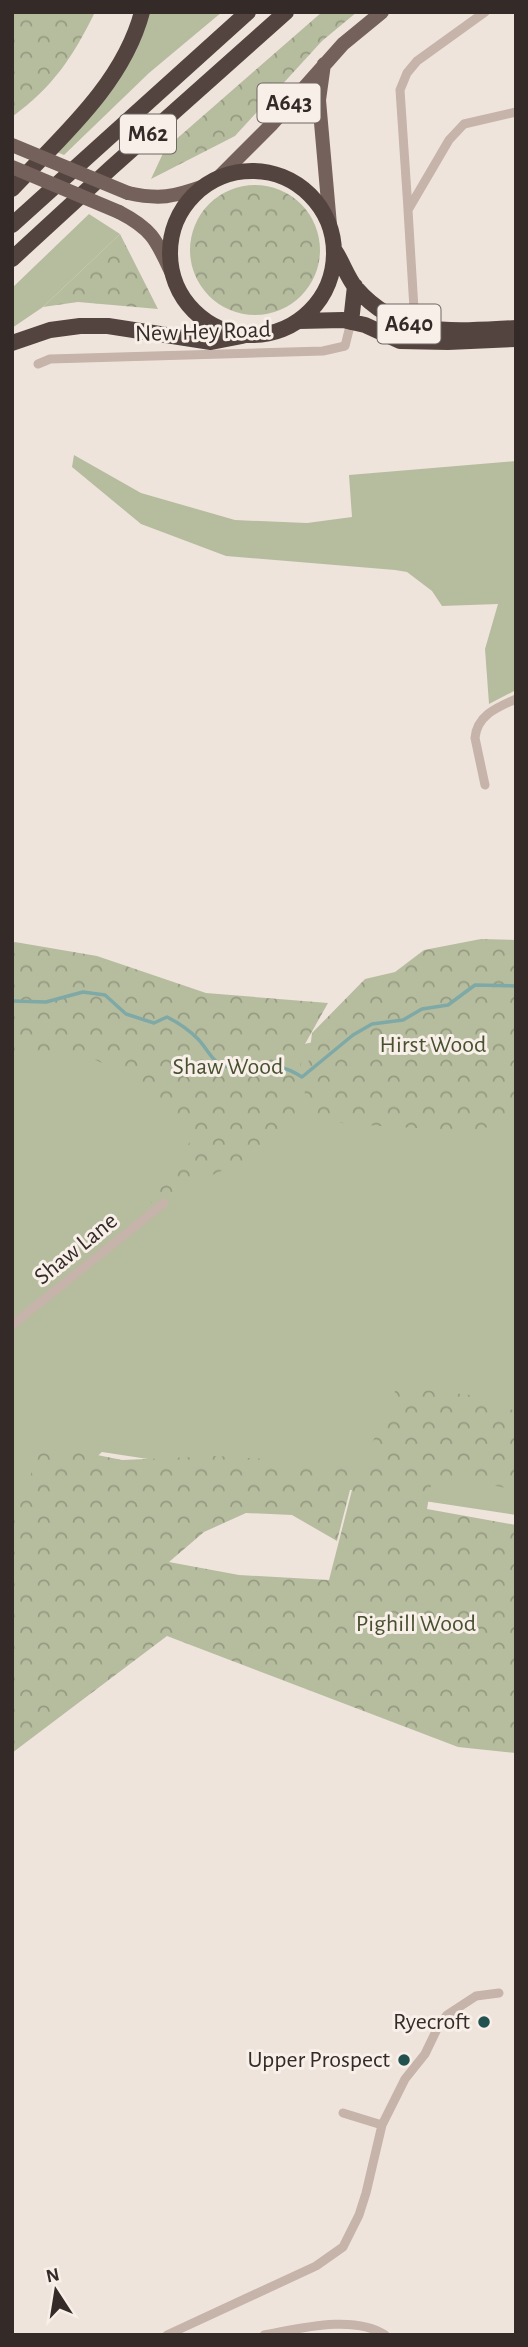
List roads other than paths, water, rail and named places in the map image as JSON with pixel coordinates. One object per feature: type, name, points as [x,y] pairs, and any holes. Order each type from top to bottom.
[{"type":"highway","points":[[12,189],[93,102],[109,81],[125,56],[142,12]]},
{"type":"highway","name":"M62","points":[[12,225],[248,12]]},
{"type":"highway","name":"M62","points":[[12,259],[286,12]]},
{"type":"highway","name":"A640","points":[[335,251],[329,284],[322,297],[299,321],[272,333],[244,335],[214,326],[196,313],[182,296],[173,276],[170,244],[176,223],[188,201],[211,182],[242,171],[269,172],[290,180],[308,192],[321,207],[330,225],[335,251],[355,286],[375,306],[398,321],[414,326],[454,330],[516,327]]},
{"type":"highway","name":"A640","points":[[351,322],[355,286]]},
{"type":"highway","name":"New Hey Road","points":[[299,321],[351,322],[365,325],[400,341],[516,339]]},
{"type":"highway","points":[[12,343],[50,330],[80,326],[108,326],[211,342],[244,335]]},
{"type":"main road","name":"A643","points":[[211,182],[271,125],[343,44],[382,12]]},
{"type":"main road","name":"A643","points":[[324,63],[319,100],[330,225]]},
{"type":"main road","name":"A640","points":[[12,145],[128,193],[152,198],[177,196],[211,182]]},
{"type":"main road","name":"A640","points":[[12,167],[137,221],[154,236],[173,276]]},
{"type":"street","points":[[414,309],[400,90],[407,73],[417,61],[485,12]]},
{"type":"street","points":[[408,211],[449,140],[464,124],[516,112]]},
{"type":"street","name":"New Hey Road","points":[[38,364],[50,359],[323,351],[345,346],[351,322]]},
{"type":"street","points":[[485,785],[475,738],[476,730],[488,712],[516,699]]},
{"type":"street","name":"Shaw Lane","points":[[12,1325],[164,1203]]},
{"type":"street","points":[[167,2335],[316,2266],[343,2247],[359,2215],[382,2125],[405,2079],[425,2054],[447,2015],[477,1996],[499,1993]]},
{"type":"street","points":[[343,2113],[382,2125]]},
{"type":"street","points":[[264,2335],[341,2324],[355,2325],[385,2335]]},
{"type":"waterway","points":[[12,1001],[46,1002],[83,992],[105,995],[126,1014],[154,1023],[167,1017],[176,1022],[195,1036],[213,1058],[224,1066],[280,1067],[302,1077],[353,1035],[372,1024],[403,1020],[422,1009],[448,1005],[475,985],[516,986]]},
{"type":"place","name":"Ryecroft","points":[[484,2022]]},
{"type":"place","name":"Upper Prospect","points":[[404,2060]]},
{"type":"park label","name":"Hirst Wood","points":[[433,1045]]},
{"type":"park label","name":"Shaw Wood","points":[[228,1067]]},
{"type":"park label","name":"Pighill Wood","points":[[416,1624]]}]
